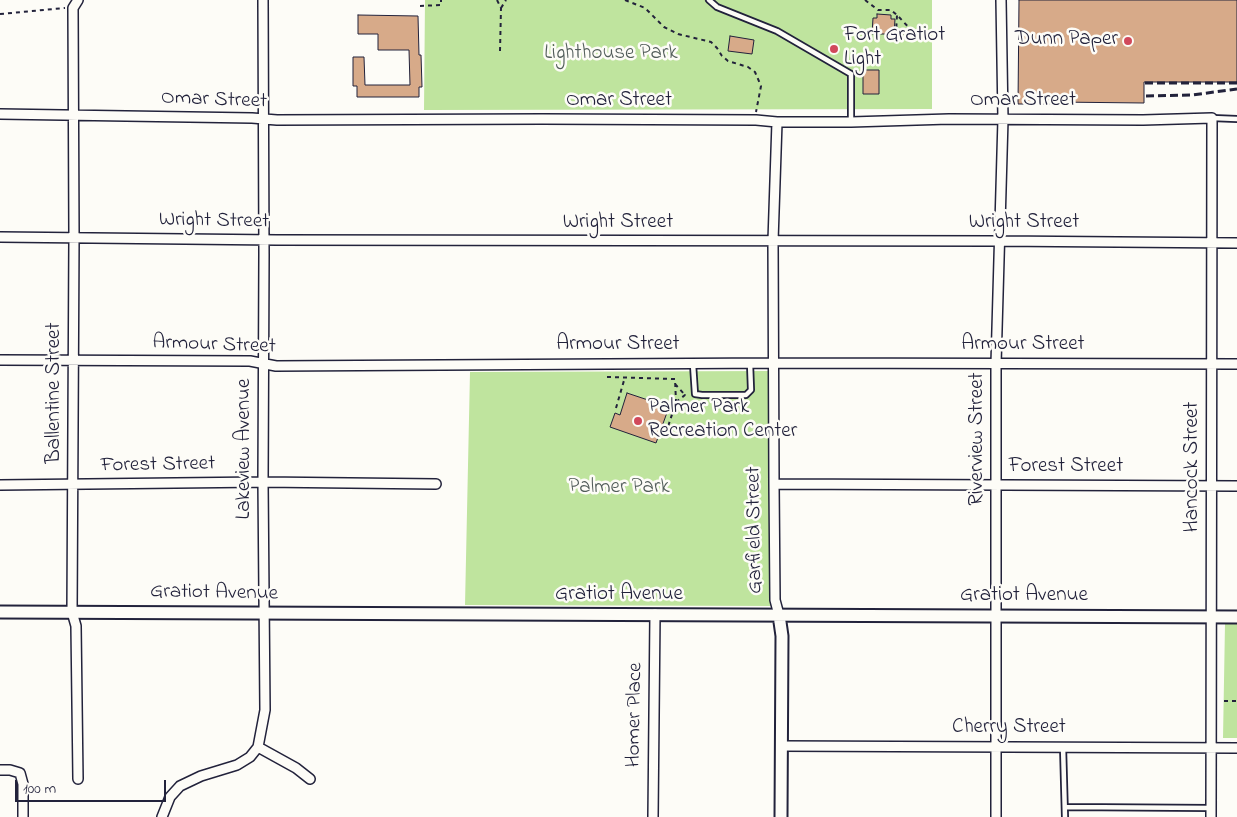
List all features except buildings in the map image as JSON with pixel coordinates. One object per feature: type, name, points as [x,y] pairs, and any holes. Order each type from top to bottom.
[{"type":"street","name":"Lakeview Avenue","points":[[258,747],[265,710],[263,0]]},
{"type":"street","name":"Riverview Street","points":[[996,817],[996,364],[998,241],[1003,120],[1002,0]]},
{"type":"street","name":"Ballentine Street","points":[[75,4],[72,612],[76,626],[78,779]]},
{"type":"street","name":"Omar Street","points":[[0,114],[264,118],[277,120],[542,119],[756,120],[777,122],[1212,118]]},
{"type":"street","name":"Hancock Street","points":[[1212,118],[1210,748],[1212,812]]},
{"type":"street","name":"Garfield Street","points":[[777,122],[773,241],[774,484],[775,600],[782,636],[781,817]]},
{"type":"street","name":"Wright Street","points":[[0,237],[264,240],[1237,243]]},
{"type":"street","name":"Armour Street","points":[[0,360],[250,361],[276,366],[750,363],[1237,364]]},
{"type":"street","name":"Forest Street","points":[[0,484],[263,482],[436,484]]},
{"type":"street","name":"Forest Street","points":[[774,484],[1237,486]]},
{"type":"street","name":"Gratiot Avenue","points":[[0,612],[1237,617]]},
{"type":"street","name":"Homer Place","points":[[653,817],[655,614]]},
{"type":"street","name":"Cherry Street","points":[[781,746],[1237,748]]},
{"type":"street","points":[[162,817],[170,797],[180,786],[201,776],[244,761],[258,747],[296,768],[310,779]]},
{"type":"street","points":[[0,770],[20,773],[23,784],[23,817]]},
{"type":"lane","points":[[709,0],[717,7],[777,31],[850,74],[851,122]]},
{"type":"lane","name":"Omar Street","points":[[1212,118],[1237,119]]},
{"type":"lane","points":[[693,364],[695,394],[746,395],[751,390],[750,363]]},
{"type":"lane","points":[[1063,746],[1065,817]]},
{"type":"lane","points":[[1065,808],[1212,812]]},
{"type":"path","points":[[420,6],[441,5],[441,0]]},
{"type":"path","points":[[497,0],[501,8],[500,51]]},
{"type":"path","points":[[501,8],[506,0]]},
{"type":"path","points":[[625,0],[645,8],[664,27],[678,34],[711,42],[728,61],[748,67],[755,72],[761,86],[756,120]]},
{"type":"path","points":[[865,0],[880,10],[882,14],[884,10]]},
{"type":"path","points":[[0,14],[75,4]]},
{"type":"path","points":[[880,10],[891,10],[897,15],[916,34],[896,33],[897,15]]},
{"type":"path","points":[[888,10],[888,15]]},
{"type":"path","points":[[607,377],[674,378],[676,402],[665,436]]},
{"type":"path","points":[[616,408],[625,377]]},
{"type":"path","points":[[675,384],[685,395]]},
{"type":"path","points":[[676,402],[685,395],[695,394]]},
{"type":"path","points":[[1224,701],[1237,701]]},
{"type":"green space","name":"Lighthouse Park","points":[[425,0],[932,0],[932,109],[424,110]]},
{"type":"green space","name":"Palmer Park","points":[[773,371],[771,606],[465,605],[470,372]]},
{"type":"green space","points":[[1225,624],[1237,624],[1237,738],[1223,738]]},
{"type":"railway","points":[[1145,83],[1237,83]]},
{"type":"railway","points":[[1146,96],[1192,95],[1237,89]]},
{"type":"place","name":"Dunn Paper","points":[[1128,41]]},
{"type":"place","name":"Fort Gratiot Light","points":[[834,49]]},
{"type":"place","name":"Palmer Park Recreation Center","points":[[638,421]]}]
